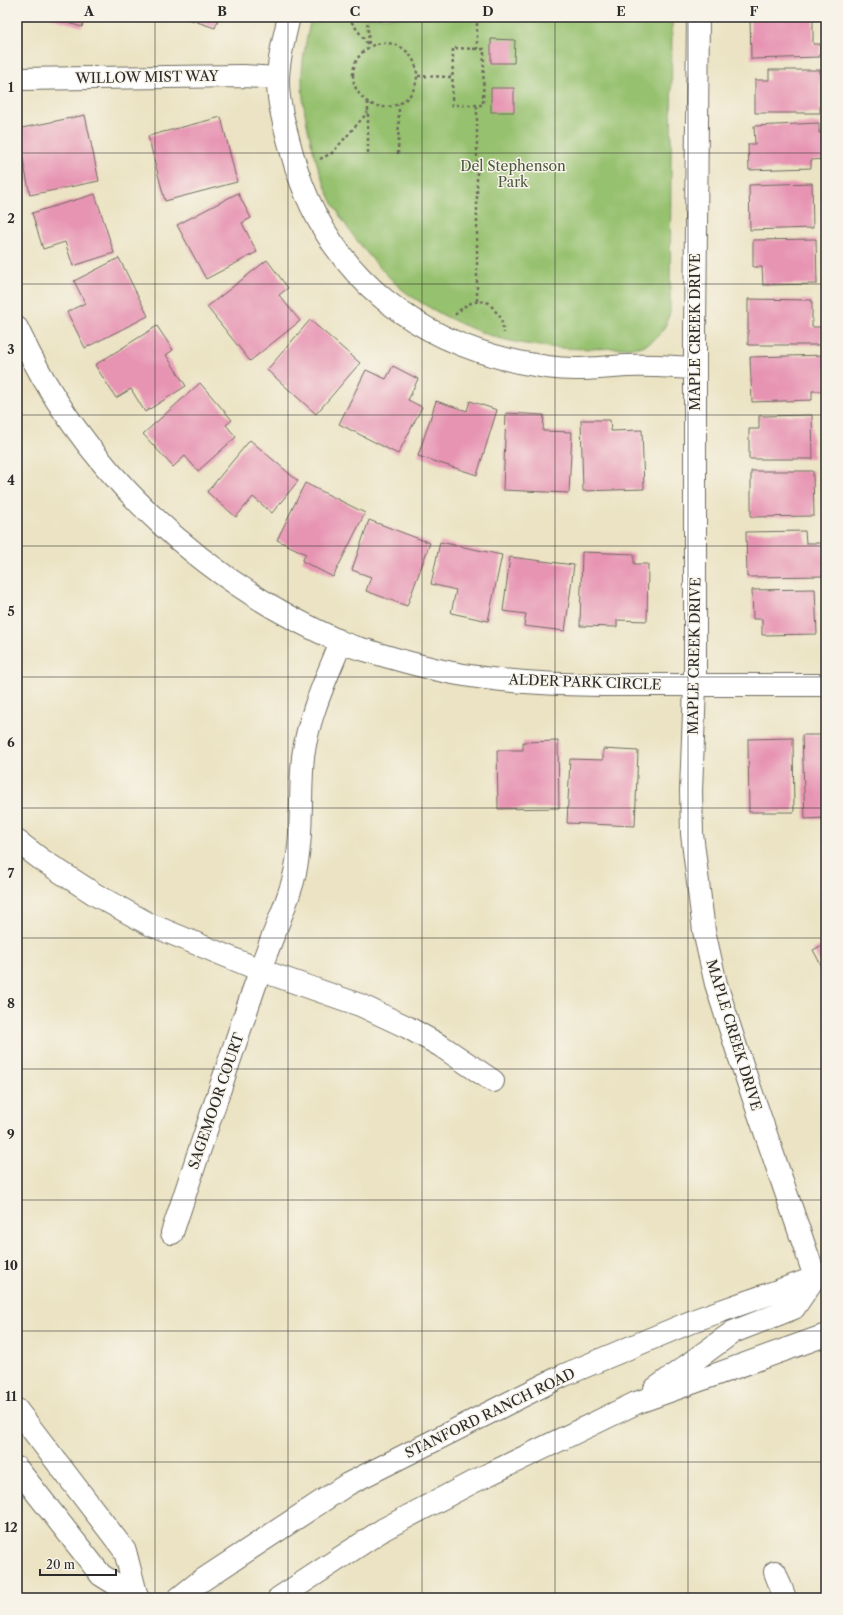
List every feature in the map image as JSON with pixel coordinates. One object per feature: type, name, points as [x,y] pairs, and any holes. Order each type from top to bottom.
[{"type":"street","points":[[289,17],[282,44],[278,78],[284,122],[296,171],[306,198],[326,235],[353,270],[379,295],[408,317],[437,334],[476,350],[510,360],[548,367],[590,369],[629,366],[695,368]]},
{"type":"street","name":"MAPLE CREEK DRIVE","points":[[698,17],[695,368],[695,686],[691,791],[692,834],[704,931],[716,984],[736,1050],[821,1276]]},
{"type":"street","name":"WILLOW MIST WAY","points":[[17,79],[243,76],[278,78]]},
{"type":"street","name":"ALDER PARK CIRCLE","points":[[17,328],[30,356],[63,412],[101,462],[142,507],[190,550],[238,584],[290,617],[341,642],[411,663],[459,674],[563,684],[695,686],[826,685]]},
{"type":"street","name":"SAGEMOOR COURT","points":[[172,1233],[260,970],[293,879],[300,842],[303,757],[310,724],[341,642]]},
{"type":"street","points":[[17,841],[42,860],[96,895],[149,924],[260,970],[360,1005],[407,1027],[441,1046],[493,1081]]},
{"type":"street","points":[[636,1403],[734,1332],[794,1308],[821,1276]]},
{"type":"street","name":"STANFORD RANCH ROAD","points":[[179,1598],[198,1583],[348,1484],[443,1435],[562,1376],[698,1319],[821,1276]]},
{"type":"street","points":[[279,1598],[384,1529],[473,1482],[636,1403],[826,1335]]},
{"type":"street","points":[[17,1410],[125,1551],[138,1598]]},
{"type":"street","points":[[17,1468],[101,1575],[138,1598]]},
{"type":"street","points":[[775,1572],[785,1598]]},
{"type":"path","points":[[348,17],[369,46]]},
{"type":"path","points":[[367,17],[369,46]]},
{"type":"path","points":[[477,17],[477,49]]},
{"type":"path","points":[[388,42],[398,45],[412,57],[418,76],[412,93],[399,105],[383,108],[368,103],[359,96],[354,86],[352,74],[354,63],[360,54],[369,46],[388,42]]},
{"type":"path","points":[[453,48],[477,49],[484,49],[483,105],[452,105],[453,48]]},
{"type":"path","points":[[418,76],[452,77]]},
{"type":"path","points":[[368,103],[368,153]]},
{"type":"path","points":[[398,154],[399,105]]},
{"type":"path","points":[[476,301],[477,105]]},
{"type":"path","points":[[296,171],[332,154],[368,112]]},
{"type":"path","points":[[437,334],[467,304],[476,301],[489,303],[497,312],[503,324],[510,360]]},
{"type":"green space","name":"Del Stephenson Park","points":[[311,17],[672,17],[670,312],[666,324],[660,334],[651,342],[639,347],[583,349],[545,347],[526,344],[489,335],[466,326],[416,300],[397,285],[371,258],[355,238],[335,207],[322,179],[308,130],[302,83],[303,58]]},
{"type":"building","points":[[48,17],[85,17],[82,27]]},
{"type":"building","points":[[182,17],[219,17],[215,28]]},
{"type":"building","points":[[750,17],[813,17],[813,44],[820,44],[820,57],[751,59]]},
{"type":"building","points":[[491,39],[515,40],[514,63],[491,63]]},
{"type":"building","points":[[769,70],[820,70],[820,113],[755,113],[755,80],[769,80]]},
{"type":"building","points":[[491,88],[514,88],[514,112],[491,112]]},
{"type":"building","points":[[85,115],[99,181],[30,195],[17,129]]},
{"type":"building","points":[[221,117],[237,182],[165,201],[148,136]]},
{"type":"building","points":[[819,123],[819,133],[826,133],[826,159],[811,160],[811,168],[749,170],[748,144],[755,144],[754,126]]},
{"type":"building","points":[[812,183],[813,228],[750,230],[749,185]]},
{"type":"building","points":[[238,193],[251,218],[242,223],[257,252],[206,279],[177,225]]},
{"type":"building","points":[[95,194],[114,253],[73,266],[65,242],[43,249],[32,213]]},
{"type":"building","points":[[816,239],[817,284],[763,285],[762,267],[753,267],[753,240]]},
{"type":"building","points":[[119,258],[148,316],[85,348],[67,312],[85,303],[74,281]]},
{"type":"building","points":[[267,260],[288,288],[279,295],[300,321],[250,361],[207,307]]},
{"type":"building","points":[[748,299],[812,300],[812,327],[822,327],[821,345],[748,345]]},
{"type":"building","points":[[310,320],[360,363],[316,414],[267,370]]},
{"type":"building","points":[[157,326],[173,350],[166,355],[186,386],[145,412],[131,389],[116,398],[95,365]]},
{"type":"building","points":[[826,355],[826,391],[812,391],[812,400],[752,402],[750,357]]},
{"type":"building","points":[[393,366],[418,379],[408,400],[422,407],[398,454],[339,424],[366,370],[386,379]]},
{"type":"building","points":[[200,383],[232,420],[226,425],[236,437],[198,471],[185,456],[173,467],[143,434]]},
{"type":"building","points":[[436,401],[467,411],[470,401],[497,410],[477,475],[418,456]]},
{"type":"building","points":[[506,413],[544,415],[543,431],[572,432],[569,493],[503,490]]},
{"type":"building","points":[[812,415],[813,459],[749,459],[749,429],[759,429],[759,416]]},
{"type":"building","points":[[581,420],[610,420],[611,431],[642,430],[644,489],[583,491]]},
{"type":"building","points":[[250,440],[298,481],[272,513],[253,497],[236,517],[207,492]]},
{"type":"building","points":[[751,471],[813,471],[814,516],[751,517]]},
{"type":"building","points":[[305,483],[365,513],[333,577],[302,561],[306,554],[277,540]]},
{"type":"building","points":[[369,520],[430,543],[407,606],[366,591],[371,577],[352,570]]},
{"type":"building","points":[[805,531],[806,543],[826,543],[826,576],[747,577],[746,532]]},
{"type":"building","points":[[440,542],[502,555],[488,621],[451,613],[456,590],[431,584]]},
{"type":"building","points":[[582,552],[634,554],[634,564],[648,564],[647,621],[617,620],[617,627],[580,626]]},
{"type":"building","points":[[510,557],[574,565],[565,631],[524,626],[526,614],[503,611]]},
{"type":"building","points":[[815,589],[817,634],[762,635],[762,619],[753,619],[752,590]]},
{"type":"building","points":[[802,735],[826,735],[826,818],[805,819]]},
{"type":"building","points":[[793,738],[794,812],[749,812],[748,739]]},
{"type":"building","points":[[558,741],[559,808],[498,809],[497,750],[523,750],[523,742]]},
{"type":"building","points":[[603,749],[638,751],[635,826],[567,823],[570,759],[603,760]]},
{"type":"building","points":[[826,943],[826,974],[813,950]]}]
